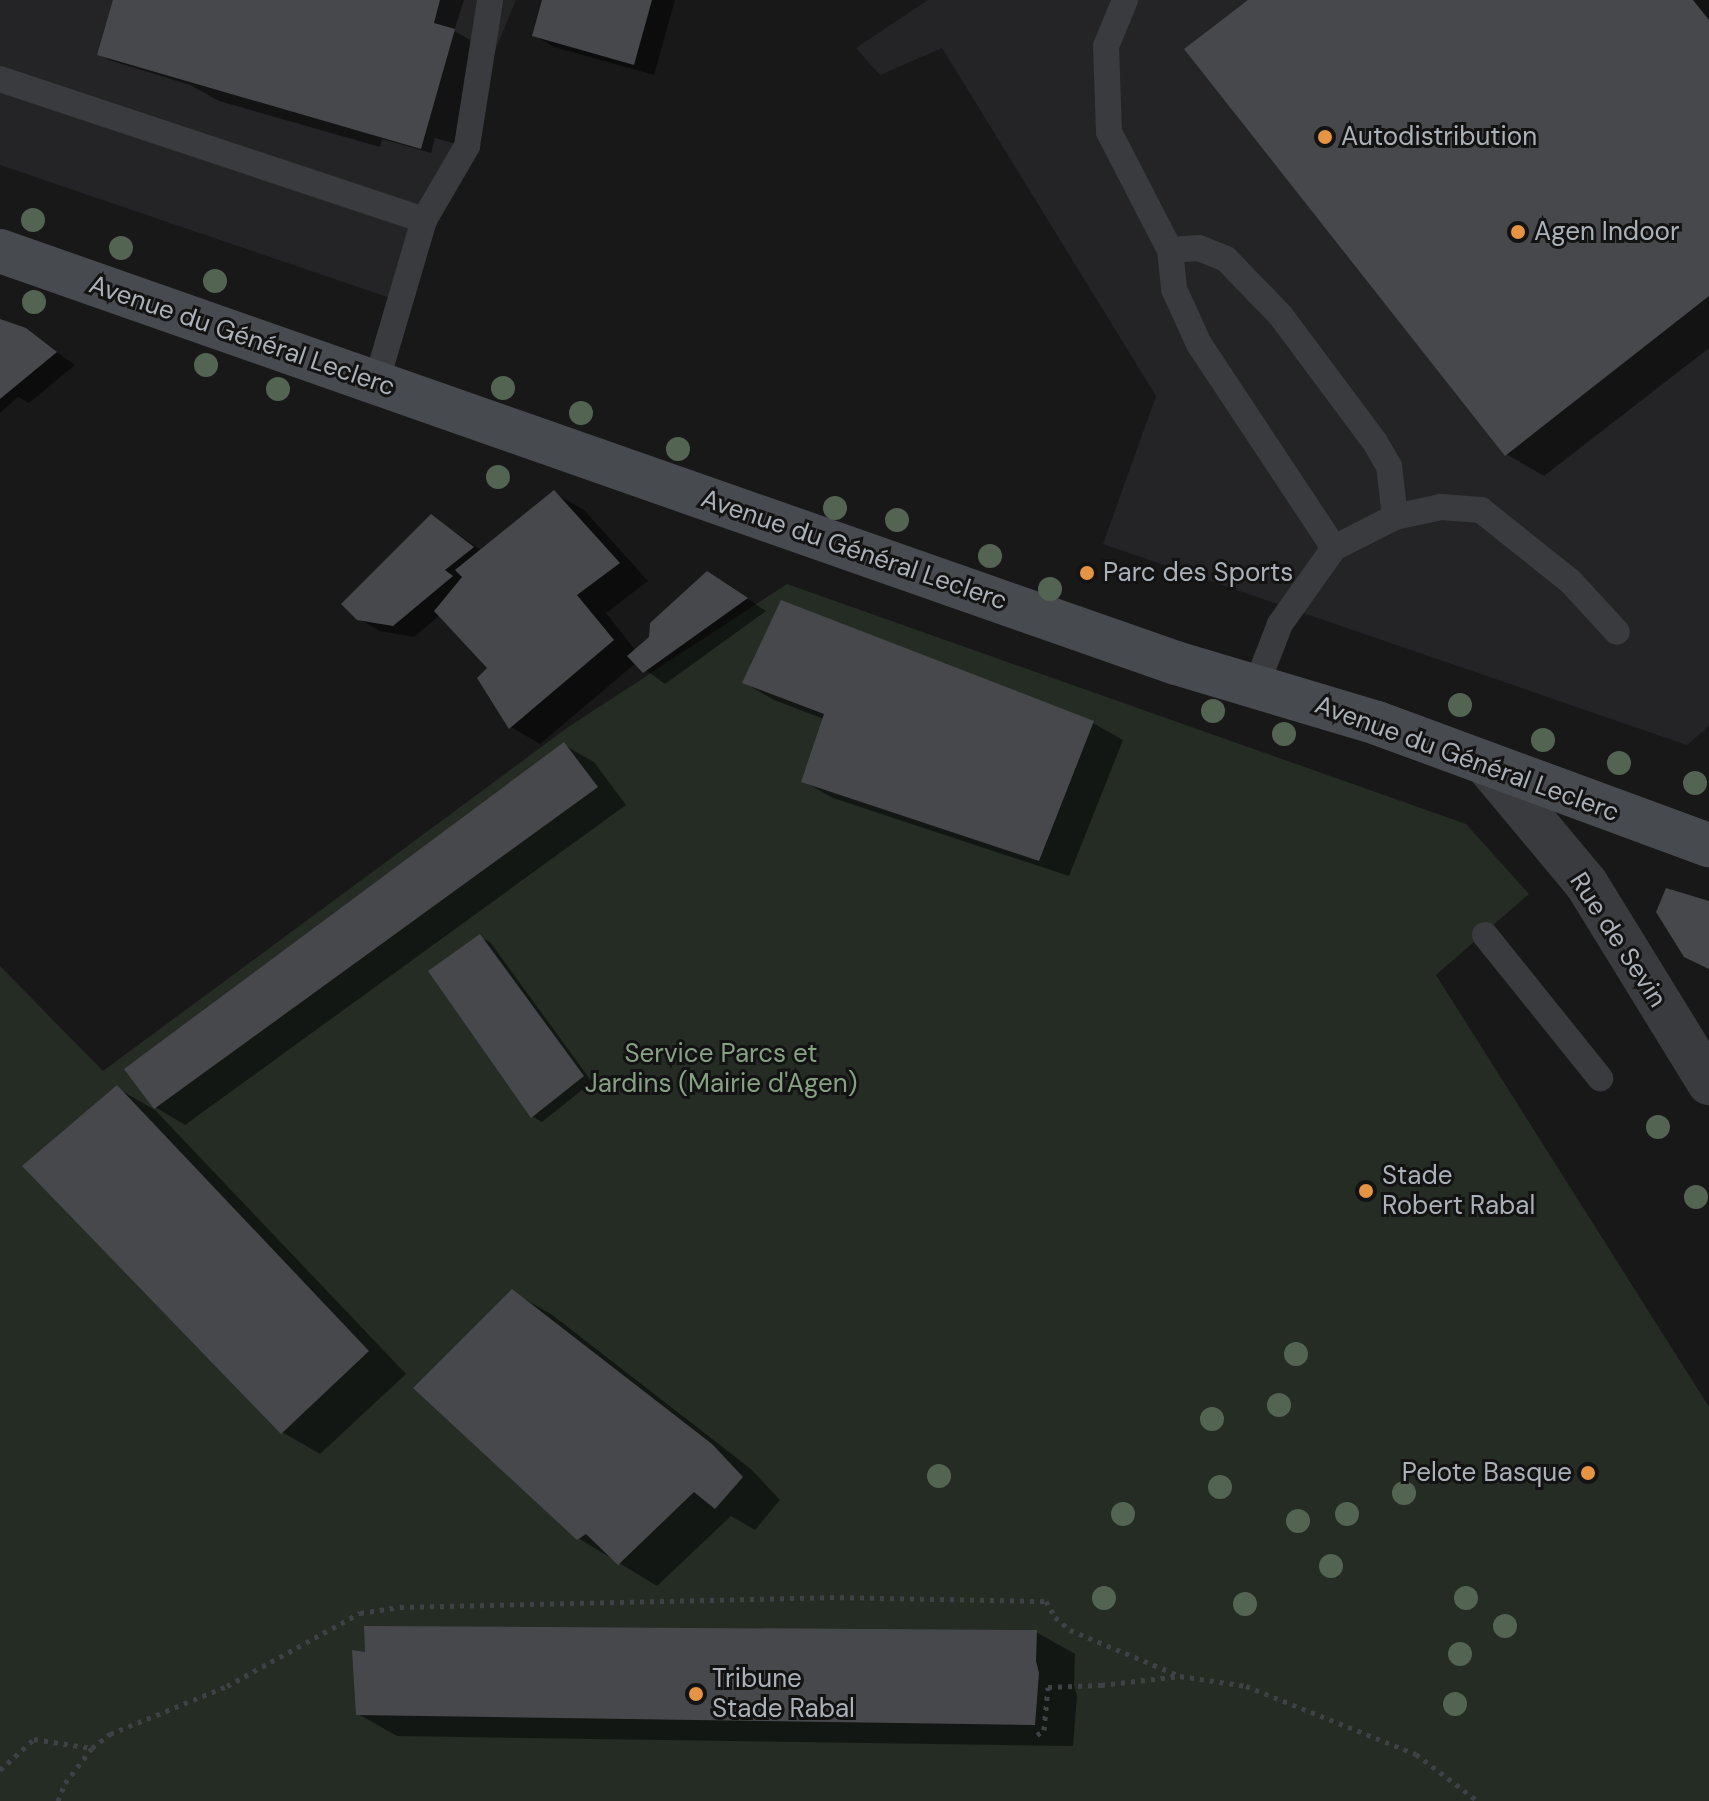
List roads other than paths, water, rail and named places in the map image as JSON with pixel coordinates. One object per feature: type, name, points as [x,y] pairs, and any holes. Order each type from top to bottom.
[{"type":"street","name":"Avenue du Général Leclerc","points":[[0,251],[1176,663],[1377,723],[1709,845]]},
{"type":"street","name":"Rue de Sevin","points":[[1488,766],[1586,883],[1709,1083]]},
{"type":"lane","points":[[376,383],[424,220],[467,146],[490,0]]},
{"type":"lane","points":[[1125,0],[1106,46],[1109,132],[1170,250],[1174,289],[1199,344],[1334,548]]},
{"type":"lane","points":[[0,79],[424,220]]},
{"type":"lane","points":[[1170,250],[1199,248],[1226,259],[1281,316],[1389,466],[1395,517]]},
{"type":"lane","points":[[1256,686],[1280,624],[1334,548],[1395,517],[1441,507],[1481,510],[1570,581],[1617,632]]},
{"type":"lane","points":[[1485,935],[1600,1078]]},
{"type":"place","name":"Autodistribution","points":[[1325,137]]},
{"type":"place","name":"Agen Indoor","points":[[1518,232]]},
{"type":"place","name":"Parc des Sports","points":[[1087,573]]},
{"type":"place","name":"Stade Robert Rabal","points":[[1366,1191]]},
{"type":"place","name":"Pelote Basque","points":[[1588,1473]]},
{"type":"place","name":"Tribune Stade Rabal","points":[[696,1694]]},
{"type":"park label","name":"Service Parcs et Jardins (Mairie d'Agen)","points":[[721,1069]]}]
